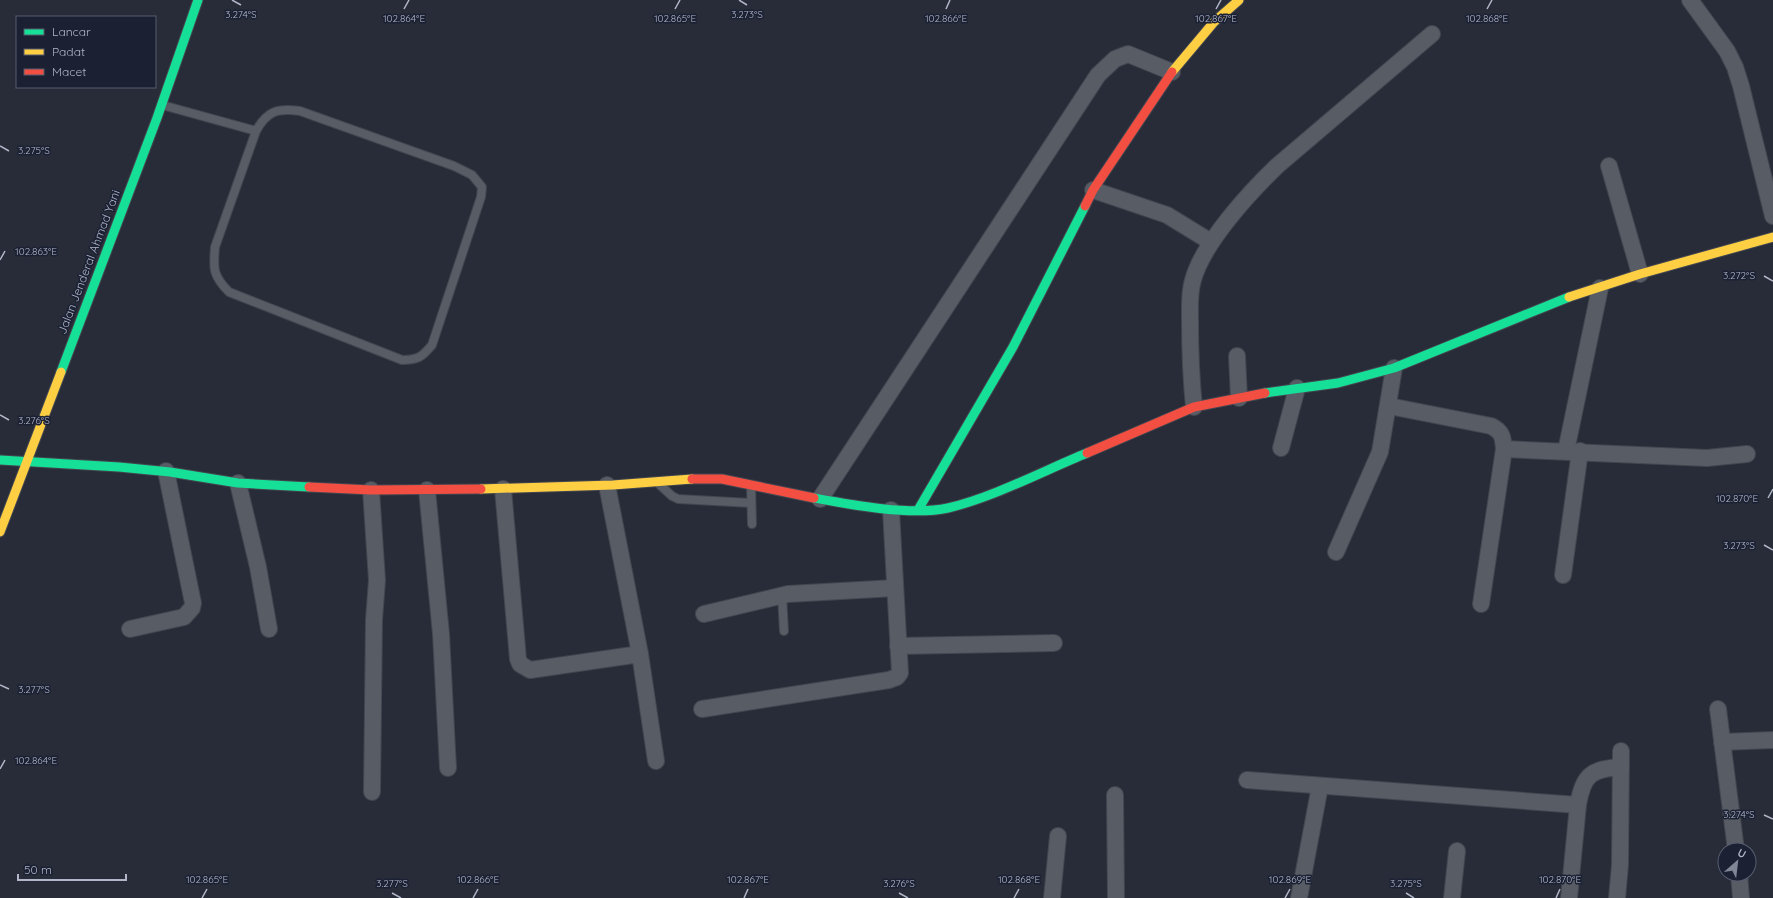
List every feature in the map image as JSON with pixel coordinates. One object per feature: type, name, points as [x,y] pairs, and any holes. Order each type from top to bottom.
[{"type":"main road","name":"Jalan Jenderal Ahmad Yani","points":[[0,532],[161,105],[198,0]]},
{"type":"main road","points":[[918,510],[1013,347],[1093,190],[1172,72],[1214,22],[1239,0]]},
{"type":"main road","points":[[0,460],[27,460],[166,471],[238,483],[371,490],[503,489],[607,485],[705,478],[722,479],[820,499],[891,510],[948,508],[990,494],[1194,407],[1296,388],[1338,383],[1394,368],[1496,325],[1569,297],[1640,274],[1773,237]]},
{"type":"street","points":[[1690,0],[1727,51],[1735,67],[1773,216]]},
{"type":"street","points":[[1194,407],[1190,362],[1190,291],[1198,265],[1211,242],[1261,182],[1278,166],[1432,34]]},
{"type":"street","points":[[820,499],[1098,75],[1115,59],[1128,54],[1172,72]]},
{"type":"street","points":[[1609,166],[1640,274]]},
{"type":"street","points":[[1093,190],[1167,215],[1211,242]]},
{"type":"street","points":[[1563,575],[1573,451],[1600,288]]},
{"type":"street","points":[[1237,356],[1239,398]]},
{"type":"street","points":[[1336,552],[1380,452],[1389,406],[1394,368]]},
{"type":"street","points":[[1281,448],[1296,388]]},
{"type":"street","points":[[1389,406],[1491,426],[1500,430],[1503,437],[1504,449],[1480,604]]},
{"type":"street","points":[[1504,449],[1707,458],[1748,454]]},
{"type":"street","points":[[130,629],[184,617],[188,614],[193,604],[166,471]]},
{"type":"street","points":[[238,483],[258,567],[269,629]]},
{"type":"street","points":[[607,485],[640,654],[656,761]]},
{"type":"street","points":[[503,489],[518,659],[520,664],[530,670],[640,654]]},
{"type":"street","points":[[371,490],[377,580],[374,620],[372,792]]},
{"type":"street","points":[[427,490],[441,634],[448,768]]},
{"type":"street","points":[[702,709],[897,678],[900,673],[891,510]]},
{"type":"street","points":[[704,614],[800,592],[895,588]]},
{"type":"street","points":[[898,646],[1054,643]]},
{"type":"street","points":[[1718,709],[1735,842]]},
{"type":"street","points":[[1722,742],[1773,740]]},
{"type":"street","points":[[1617,898],[1620,865],[1621,751]]},
{"type":"street","points":[[1570,898],[1580,788],[1591,775],[1602,769],[1621,767]]},
{"type":"street","points":[[1247,780],[1578,805]]},
{"type":"street","points":[[1299,898],[1320,786]]},
{"type":"street","points":[[1115,795],[1116,898]]},
{"type":"street","points":[[1052,898],[1058,836]]},
{"type":"street","points":[[1452,898],[1457,851]]},
{"type":"street","points":[[1740,882],[1741,898]]},
{"type":"lane","points":[[161,105],[256,132]]},
{"type":"lane","points":[[286,109],[300,111],[454,166],[472,175],[482,187],[481,197],[432,345],[423,356],[412,360],[402,360],[229,292],[218,281],[213,266],[215,247],[256,132],[264,118],[275,112],[286,109]]},
{"type":"lane","points":[[657,481],[672,496],[678,499],[751,503]]},
{"type":"lane","points":[[751,484],[752,524]]},
{"type":"lane","points":[[782,595],[784,631]]},
{"type":"traffic: fast","points":[[61,372],[157,118],[198,0]]},
{"type":"traffic: fast","points":[[918,510],[1013,347],[1085,206]]},
{"type":"traffic: fast","points":[[1265,393],[1338,383],[1394,368],[1569,297]]},
{"type":"traffic: fast","points":[[814,498],[881,509],[917,511],[948,508],[1001,491],[1087,453]]},
{"type":"traffic: fast","points":[[0,460],[119,467],[170,472],[238,483],[309,487]]},
{"type":"traffic: slow","points":[[1172,72],[1214,22],[1239,0]]},
{"type":"traffic: slow","points":[[1569,297],[1640,274],[1773,237]]},
{"type":"traffic: slow","points":[[0,532],[61,372]]},
{"type":"traffic: slow","points":[[481,489],[613,485],[692,479]]},
{"type":"traffic: jam","points":[[1085,206],[1093,190],[1172,72]]},
{"type":"traffic: jam","points":[[1087,453],[1194,407],[1265,393]]},
{"type":"traffic: jam","points":[[692,479],[722,479],[814,498]]},
{"type":"traffic: jam","points":[[309,487],[371,490],[481,489]]}]
